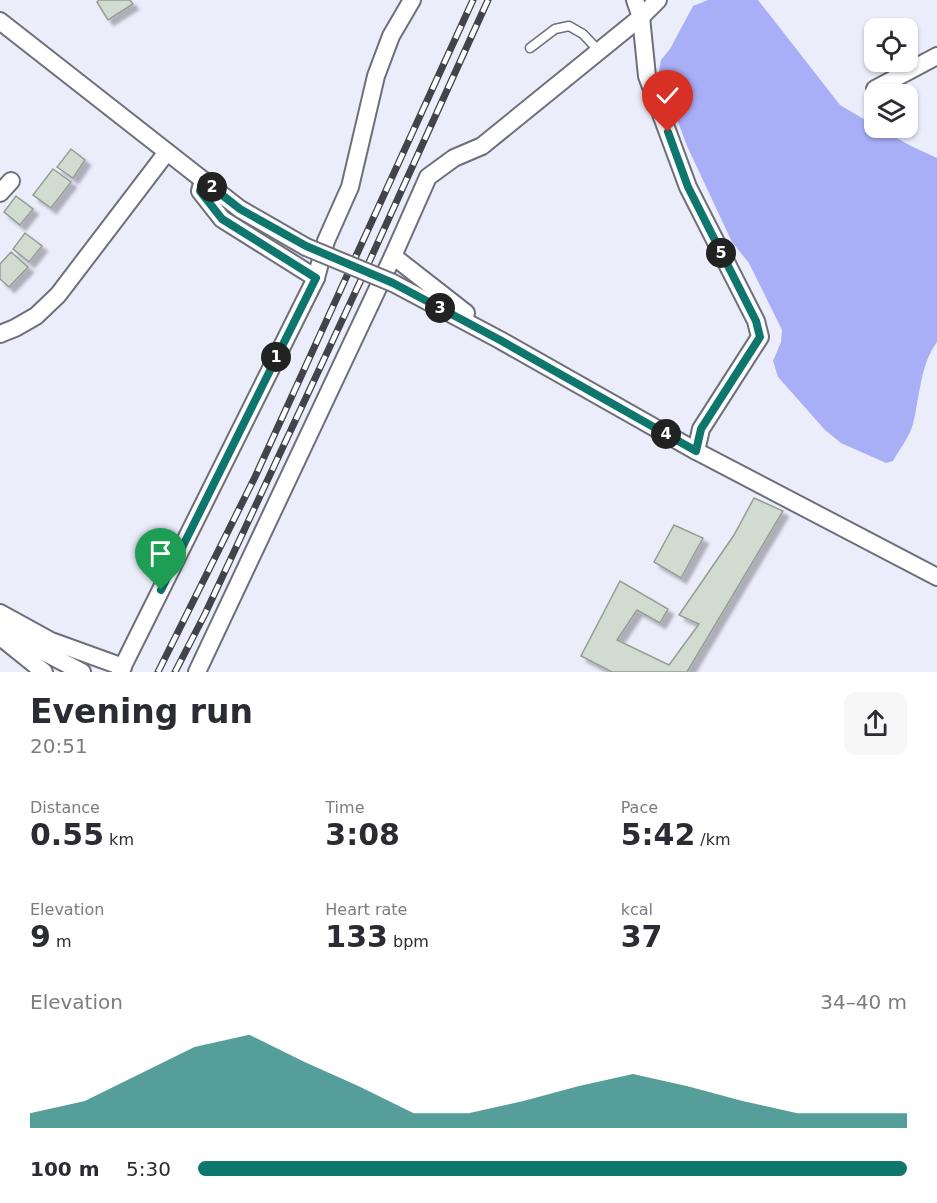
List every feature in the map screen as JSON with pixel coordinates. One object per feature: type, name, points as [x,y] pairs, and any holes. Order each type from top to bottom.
[{"type":"street","points":[[0,613],[51,641],[122,670],[316,278],[326,241],[350,187],[376,76],[391,36],[412,0]]},
{"type":"street","points":[[634,0],[642,17],[647,76],[688,187],[756,321],[760,337],[701,429],[696,451]]},
{"type":"street","points":[[197,672],[428,177],[454,158],[482,146],[642,17],[658,0]]},
{"type":"street","points":[[0,21],[240,209],[306,246],[393,283],[500,340],[696,451],[937,577]]},
{"type":"street","points":[[882,84],[937,56]]},
{"type":"street","points":[[0,334],[36,316],[58,295],[167,152]]},
{"type":"street","points":[[203,180],[200,191],[222,219],[316,278]]},
{"type":"street","points":[[393,256],[500,340]]},
{"type":"street","points":[[0,627],[82,672]]},
{"type":"street","points":[[0,637],[44,672]]},
{"type":"lane","points":[[530,48],[555,29],[569,26],[583,34],[599,51]]},
{"type":"water","points":[[708,0],[758,0],[840,105],[864,119],[864,138],[897,138],[937,158],[937,342],[931,351],[921,381],[912,429],[893,461],[886,463],[841,443],[825,430],[778,377],[773,361],[781,342],[782,330],[749,263],[732,242],[687,146],[659,71],[661,60],[670,49],[693,6]]},
{"type":"building","points":[[99,0],[130,0],[133,4],[108,20],[97,2]]},
{"type":"building","points":[[71,149],[85,160],[73,178],[57,167]]},
{"type":"building","points":[[53,169],[71,182],[51,208],[33,195]]},
{"type":"building","points":[[16,196],[33,209],[20,225],[4,212]]},
{"type":"building","points":[[25,233],[42,246],[29,262],[13,249]]},
{"type":"building","points":[[11,252],[28,267],[9,287],[0,279],[0,264]]},
{"type":"building","points":[[754,498],[783,511],[687,672],[612,672],[581,656],[620,581],[668,609],[660,623],[637,610],[617,640],[669,665],[699,624],[679,615],[734,535]]},
{"type":"building","points":[[674,525],[703,538],[681,578],[654,562]]},
{"type":"railway","points":[[158,672],[255,477],[473,0]]},
{"type":"railway","points":[[175,672],[205,614],[360,282],[488,0]]},
{"type":"route","points":[[161,590],[316,278],[222,219],[200,191],[203,180],[240,209],[306,246],[393,283],[500,340],[696,451],[701,429],[760,337],[756,321],[688,187],[668,132]]}]
